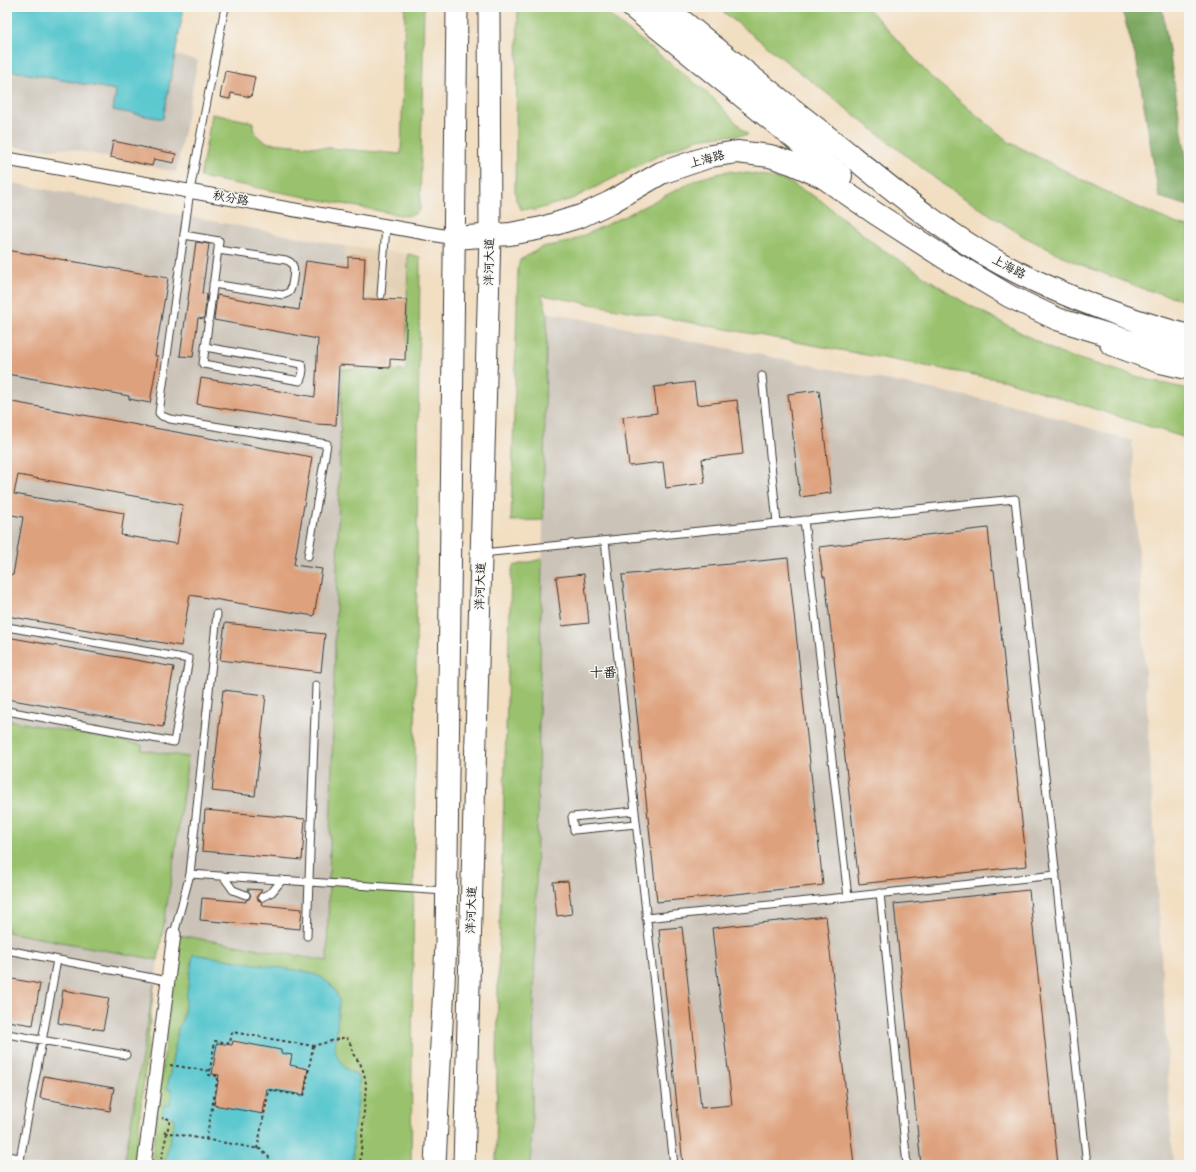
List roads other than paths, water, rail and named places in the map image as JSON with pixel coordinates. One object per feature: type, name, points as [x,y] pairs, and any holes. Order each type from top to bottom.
[{"type":"highway","name":"上海路","points":[[632,7],[827,165],[945,258]]},
{"type":"highway","name":"上海路","points":[[665,7],[900,196],[952,233],[1015,271],[1074,298],[1152,326],[1189,336]]},
{"type":"highway","name":"上海路","points":[[454,238],[510,234],[542,228],[581,216],[611,202],[661,173],[711,156],[738,152],[770,156],[823,176],[875,213],[1008,296],[1057,319],[1128,341],[1189,355]]},
{"type":"main road","name":"洋河大道","points":[[435,1165],[446,943],[457,7]]},
{"type":"main road","name":"洋河大道","points":[[464,1165],[490,236],[489,7]]},
{"type":"main road","name":"上海路","points":[[1074,298],[1189,328]]},
{"type":"main road","name":"上海路","points":[[1057,319],[1101,342],[1158,363],[1189,370]]},
{"type":"street","name":"秋分路","points":[[7,159],[454,238]]},
{"type":"street","points":[[144,1165],[174,934]]},
{"type":"lane","points":[[225,7],[190,191],[159,413],[170,419],[327,444],[308,556]]},
{"type":"lane","points":[[381,295],[386,226]]},
{"type":"lane","points":[[184,235],[219,241],[213,284],[205,347],[203,364],[300,381],[303,376],[302,364],[205,347]]},
{"type":"lane","points":[[213,284],[283,295],[291,290],[294,271],[291,262],[286,260],[218,250]]},
{"type":"lane","points":[[762,376],[777,523]]},
{"type":"lane","points":[[481,554],[605,540],[1015,499],[1087,1165]]},
{"type":"lane","points":[[804,520],[848,897]]},
{"type":"lane","points":[[605,540],[674,1165]]},
{"type":"lane","points":[[174,934],[190,874],[217,614]]},
{"type":"lane","points":[[7,627],[189,659],[174,742],[7,711]]},
{"type":"lane","points":[[307,936],[316,685]]},
{"type":"lane","points":[[635,811],[572,817],[574,830],[636,824]]},
{"type":"lane","points":[[190,874],[446,891]]},
{"type":"lane","points":[[646,918],[1056,875]]},
{"type":"lane","points":[[223,876],[233,890],[246,895]]},
{"type":"lane","points":[[262,896],[272,892],[282,880]]},
{"type":"lane","points":[[880,894],[906,1165]]},
{"type":"lane","points":[[7,950],[168,981]]},
{"type":"lane","points":[[7,1156],[20,1162],[57,960]]},
{"type":"lane","points":[[7,1034],[126,1055]]},
{"type":"water","points":[[7,7],[184,7],[163,119],[113,110],[116,90],[7,70]]},
{"type":"water","points":[[193,954],[307,972],[321,977],[332,986],[339,1000],[335,1052],[345,1068],[357,1076],[359,1080],[353,1134],[353,1165],[164,1165],[175,1118],[162,1115],[164,1105],[170,1105],[172,1089],[167,1089],[178,1029],[183,1018]]},
{"type":"district","name":"十番","points":[[603,672]]}]
